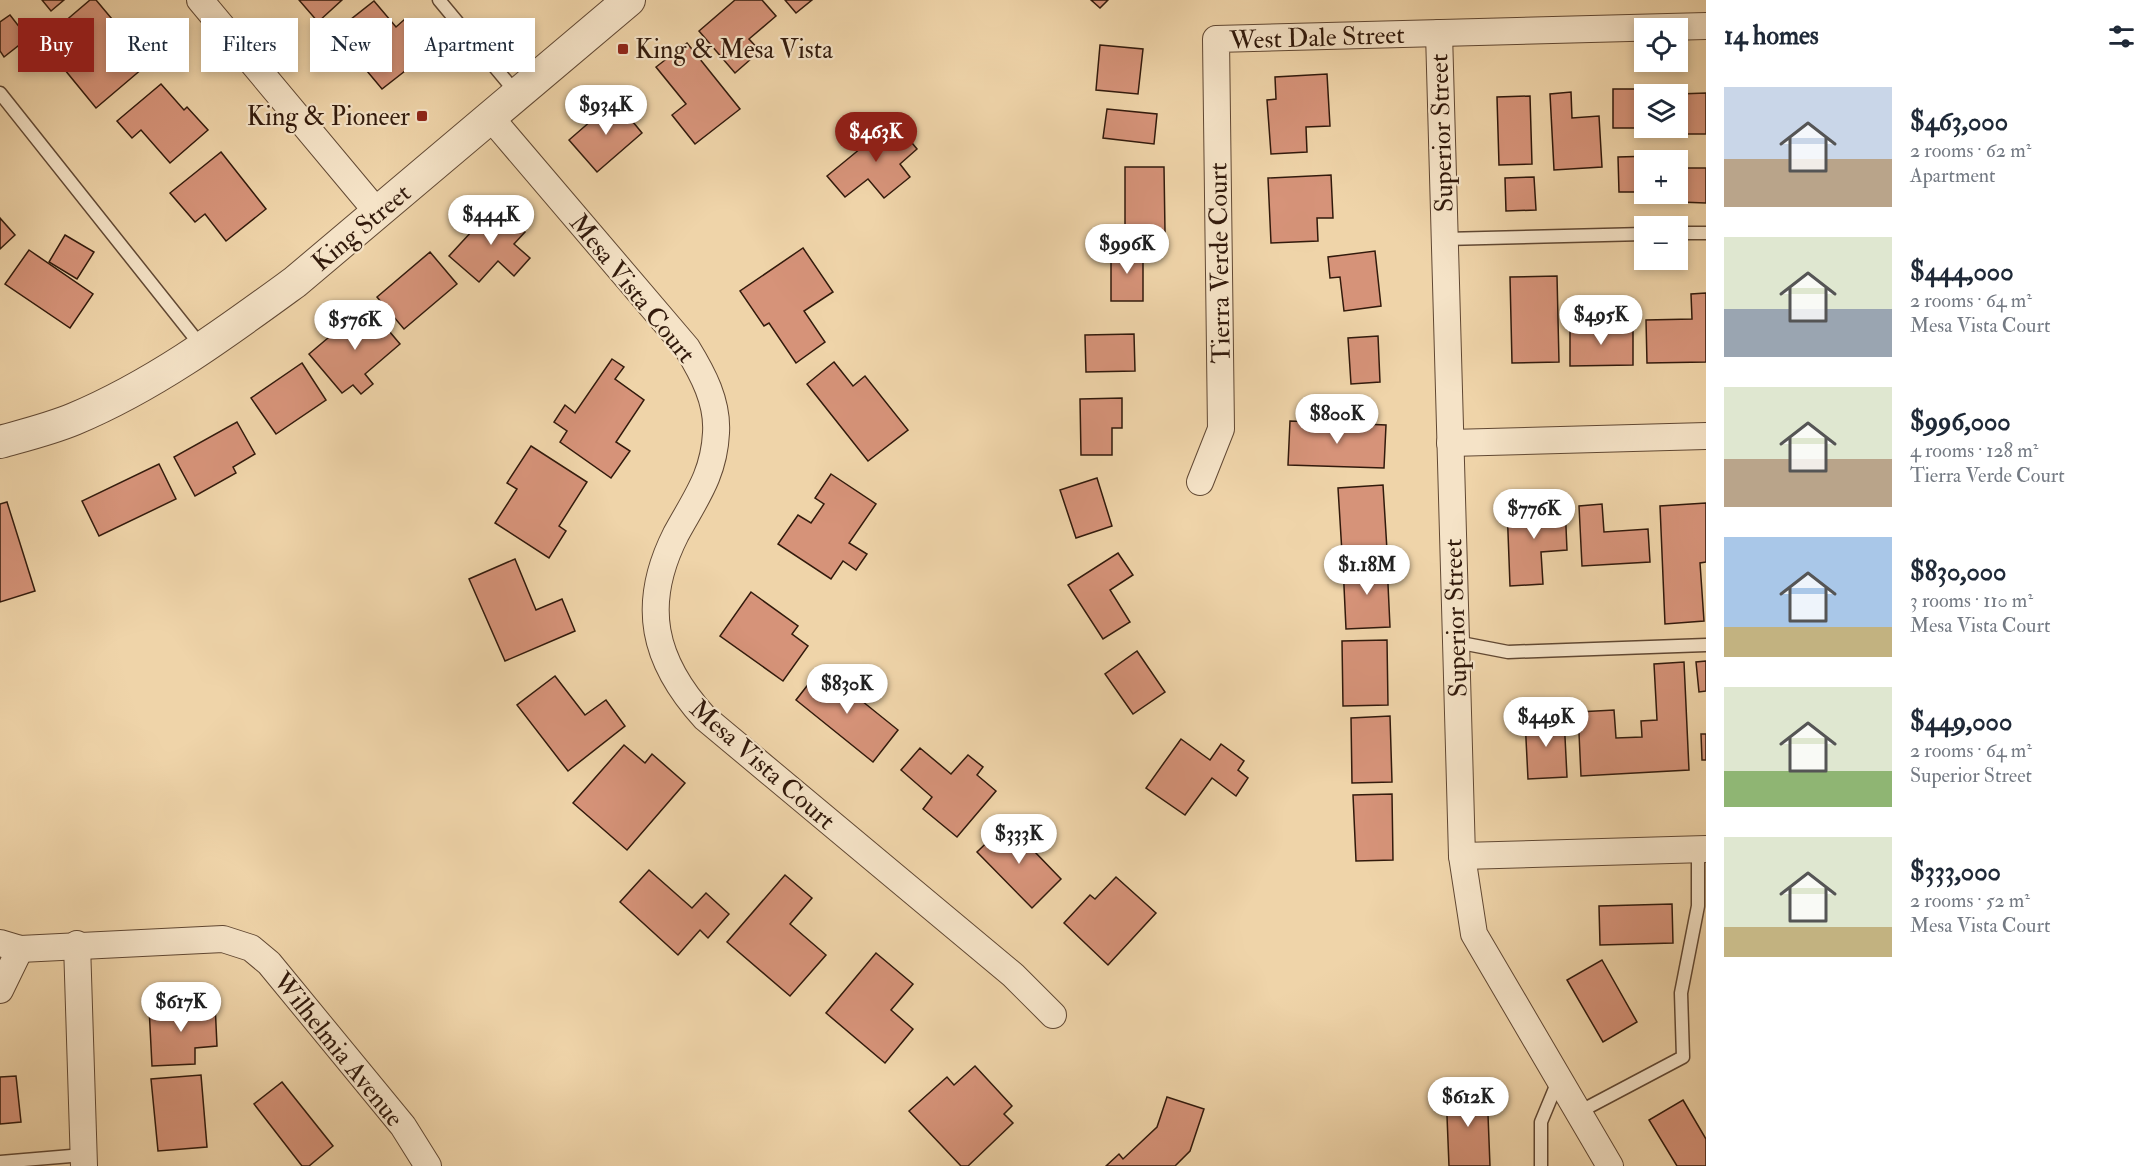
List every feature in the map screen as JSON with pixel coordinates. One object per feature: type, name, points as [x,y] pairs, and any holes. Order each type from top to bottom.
[{"type":"street","points":[[200,0],[378,213]]},
{"type":"street","name":"King Street","points":[[0,442],[73,419],[123,395],[203,348],[295,282],[519,96],[629,0]]},
{"type":"street","name":"West Dale Street","points":[[1216,39],[1706,26]]},
{"type":"street","name":"Superior Street","points":[[1439,33],[1462,856],[1474,934],[1610,1166]]},
{"type":"street","name":"Tierra Verde Court","points":[[1200,482],[1221,429],[1216,39]]},
{"type":"street","name":"Mesa Vista Court","points":[[491,118],[687,348],[704,377],[714,404],[717,432],[704,488],[663,561],[656,588],[660,645],[670,674],[684,696],[705,718],[1014,975],[1053,1015]]},
{"type":"street","points":[[1450,443],[1706,436]]},
{"type":"street","points":[[1462,856],[1702,849]]},
{"type":"street","name":"Wilhelmia Avenue","points":[[10,946],[223,939],[251,948],[269,963],[403,1126],[428,1166]]},
{"type":"street","points":[[77,944],[84,1160]]},
{"type":"street","points":[[0,990],[10,946]]},
{"type":"lane","points":[[439,0],[519,96]]},
{"type":"lane","points":[[0,93],[203,348]]},
{"type":"lane","points":[[1688,233],[1706,232]]},
{"type":"lane","points":[[1444,239],[1634,234]]},
{"type":"lane","points":[[1456,642],[1508,652],[1706,645]]},
{"type":"lane","points":[[1579,1112],[1683,1057],[1681,993],[1698,906],[1702,849]]},
{"type":"lane","points":[[1541,1166],[1541,1122],[1559,1079]]},
{"type":"lane","points":[[0,1162],[84,1160]]},
{"type":"building","points":[[42,0],[64,0],[51,11]]},
{"type":"building","points":[[90,0],[96,0],[111,18],[106,18],[106,72],[138,72],[96,108],[67,72],[94,72],[94,18],[69,18]]},
{"type":"building","points":[[299,0],[342,0],[322,18],[315,18]]},
{"type":"building","points":[[735,0],[762,0],[776,16],[749,39],[760,51],[735,73],[699,31]]},
{"type":"building","points":[[785,0],[812,0],[796,13]]},
{"type":"building","points":[[1091,0],[1108,0],[1100,8]]},
{"type":"building","points":[[374,1],[388,18],[353,18]]},
{"type":"building","points":[[10,15],[18,25],[18,46],[4,57],[0,51],[0,22]]},
{"type":"building","points":[[404,20],[404,72],[382,89],[368,72],[392,72],[392,22],[396,27]]},
{"type":"building","points":[[687,43],[740,109],[695,144],[672,115],[686,104],[656,67]]},
{"type":"building","points":[[1100,45],[1143,49],[1138,94],[1096,90]]},
{"type":"building","points":[[1327,74],[1330,126],[1306,127],[1307,152],[1271,154],[1267,100],[1276,99],[1275,77]]},
{"type":"building","points":[[161,84],[184,110],[187,107],[208,130],[170,163],[141,130],[132,138],[117,121]]},
{"type":"building","points":[[1613,89],[1634,89],[1634,128],[1613,128]]},
{"type":"building","points":[[1571,92],[1572,118],[1599,116],[1602,167],[1554,170],[1550,94]]},
{"type":"building","points":[[1706,93],[1706,134],[1688,134],[1688,94]]},
{"type":"building","points":[[1530,96],[1532,164],[1499,165],[1497,97]]},
{"type":"building","points":[[615,100],[642,133],[597,172],[569,140]]},
{"type":"building","points":[[1107,109],[1157,114],[1154,144],[1103,138]]},
{"type":"building","points":[[894,121],[917,149],[900,164],[910,177],[884,198],[868,179],[845,197],[827,176]]},
{"type":"building","points":[[221,152],[266,209],[226,241],[205,214],[195,222],[170,193]]},
{"type":"building","points":[[1618,157],[1634,157],[1634,192],[1619,192]]},
{"type":"building","points":[[1125,167],[1164,167],[1165,232],[1125,232]]},
{"type":"building","points":[[1688,168],[1706,168],[1706,203],[1688,202]]},
{"type":"building","points":[[1331,175],[1333,218],[1317,218],[1318,241],[1271,243],[1268,178]]},
{"type":"building","points":[[1534,177],[1536,210],[1506,211],[1505,178]]},
{"type":"building","points":[[496,205],[525,232],[514,244],[530,258],[514,276],[498,261],[479,282],[449,256]]},
{"type":"building","points":[[0,218],[15,235],[0,249]]},
{"type":"building","points":[[65,235],[94,252],[77,279],[49,262]]},
{"type":"building","points":[[803,248],[833,292],[804,311],[825,342],[796,363],[769,323],[764,326],[740,291]]},
{"type":"building","points":[[1111,249],[1143,249],[1143,301],[1111,301]]},
{"type":"building","points":[[29,250],[93,294],[70,328],[5,284]]},
{"type":"building","points":[[1375,251],[1381,306],[1344,311],[1340,277],[1330,278],[1328,257]]},
{"type":"building","points":[[430,252],[457,284],[404,329],[377,297]]},
{"type":"building","points":[[1557,276],[1559,362],[1512,363],[1510,277]]},
{"type":"building","points":[[1706,293],[1706,362],[1647,363],[1646,320],[1692,319],[1691,294]]},
{"type":"building","points":[[367,305],[400,344],[365,374],[373,384],[361,394],[353,385],[342,393],[309,354]]},
{"type":"building","points":[[1633,327],[1633,365],[1570,366],[1570,328]]},
{"type":"building","points":[[1134,334],[1135,371],[1086,372],[1085,335]]},
{"type":"building","points":[[1378,336],[1380,382],[1351,384],[1348,338]]},
{"type":"building","points":[[612,359],[624,367],[615,379],[644,400],[616,442],[630,451],[611,478],[560,442],[567,431],[554,422],[565,405],[575,413]]},
{"type":"building","points":[[834,362],[853,386],[865,376],[908,430],[868,461],[807,384]]},
{"type":"building","points":[[302,363],[326,400],[276,434],[251,398]]},
{"type":"building","points":[[1122,398],[1122,428],[1112,428],[1112,455],[1081,455],[1080,399]]},
{"type":"building","points":[[1290,421],[1386,425],[1384,468],[1288,465]]},
{"type":"building","points":[[237,422],[255,454],[233,467],[236,473],[195,496],[174,457]]},
{"type":"building","points":[[531,446],[587,482],[559,526],[566,531],[549,558],[495,523],[517,489],[507,483]]},
{"type":"building","points":[[159,464],[176,499],[99,536],[82,501]]},
{"type":"building","points":[[831,474],[876,504],[849,543],[867,554],[856,570],[843,561],[831,579],[778,544],[798,515],[811,523],[824,504],[815,498]]},
{"type":"building","points":[[1097,478],[1112,526],[1076,538],[1060,490]]},
{"type":"building","points":[[1383,485],[1387,550],[1342,553],[1338,488]]},
{"type":"building","points":[[7,502],[35,591],[0,602],[0,504]]},
{"type":"building","points":[[1706,503],[1706,562],[1700,563],[1704,621],[1665,624],[1660,506]]},
{"type":"building","points":[[1565,504],[1567,550],[1541,552],[1543,584],[1510,586],[1507,506]]},
{"type":"building","points":[[1602,504],[1604,532],[1648,529],[1650,562],[1582,566],[1579,506]]},
{"type":"building","points":[[1118,553],[1133,575],[1110,590],[1130,622],[1103,639],[1068,585]]},
{"type":"building","points":[[515,559],[536,610],[562,599],[575,631],[505,661],[469,579]]},
{"type":"building","points":[[1387,563],[1390,627],[1346,629],[1343,565]]},
{"type":"building","points":[[751,592],[798,626],[792,634],[808,646],[783,681],[720,636]]},
{"type":"building","points":[[1387,640],[1388,705],[1343,706],[1342,641]]},
{"type":"building","points":[[1137,651],[1165,692],[1133,714],[1105,674]]},
{"type":"building","points":[[1706,661],[1706,691],[1699,692],[1696,662]]},
{"type":"building","points":[[1684,662],[1689,770],[1581,776],[1578,712],[1614,710],[1616,738],[1642,737],[1641,721],[1657,720],[1654,664]]},
{"type":"building","points":[[821,668],[898,730],[873,762],[796,700]]},
{"type":"building","points":[[555,676],[585,715],[606,700],[625,726],[568,771],[517,705]]},
{"type":"building","points":[[1390,716],[1392,782],[1352,783],[1351,718]]},
{"type":"building","points":[[1564,717],[1567,777],[1528,779],[1525,719]]},
{"type":"building","points":[[1701,734],[1706,734],[1706,760],[1702,760]]},
{"type":"building","points":[[1181,739],[1210,760],[1221,744],[1244,761],[1238,770],[1248,778],[1236,796],[1212,778],[1185,815],[1146,788]]},
{"type":"building","points":[[624,745],[645,763],[652,754],[685,783],[627,850],[573,803]]},
{"type":"building","points":[[920,748],[951,774],[968,755],[983,767],[977,775],[996,791],[957,837],[923,809],[932,797],[901,770]]},
{"type":"building","points":[[1392,794],[1393,860],[1356,861],[1353,795]]},
{"type":"building","points":[[1007,823],[1061,879],[1032,908],[977,852]]},
{"type":"building","points":[[649,870],[692,908],[706,893],[729,914],[708,938],[700,930],[678,955],[620,902]]},
{"type":"building","points":[[785,875],[812,898],[790,924],[826,955],[790,996],[727,942]]},
{"type":"building","points":[[1116,877],[1156,913],[1108,965],[1064,923],[1090,895],[1095,899]]},
{"type":"building","points":[[1672,904],[1673,943],[1600,945],[1599,906]]},
{"type":"building","points":[[876,953],[913,984],[891,1010],[913,1029],[885,1063],[826,1013]]},
{"type":"building","points":[[1602,960],[1637,1022],[1603,1042],[1567,980]]},
{"type":"building","points":[[215,1003],[217,1046],[195,1048],[195,1064],[152,1066],[149,1007]]},
{"type":"building","points":[[975,1066],[1012,1106],[1004,1114],[1013,1123],[968,1166],[961,1166],[909,1111],[947,1077],[954,1085]]},
{"type":"building","points":[[201,1075],[207,1147],[158,1151],[151,1079]]},
{"type":"building","points":[[16,1076],[21,1122],[0,1124],[0,1077]]},
{"type":"building","points":[[282,1082],[333,1146],[309,1166],[302,1166],[254,1104]]},
{"type":"building","points":[[1487,1089],[1490,1166],[1449,1166],[1446,1091]]},
{"type":"building","points":[[1167,1097],[1204,1109],[1190,1151],[1175,1166],[1106,1166],[1119,1154],[1123,1159],[1157,1127]]},
{"type":"building","points":[[1683,1100],[1706,1139],[1706,1166],[1677,1166],[1649,1120]]},
{"type":"place","name":"King & Mesa Vista","points":[[623,49]]},
{"type":"place","name":"King & Pioneer","points":[[422,116]]}]
